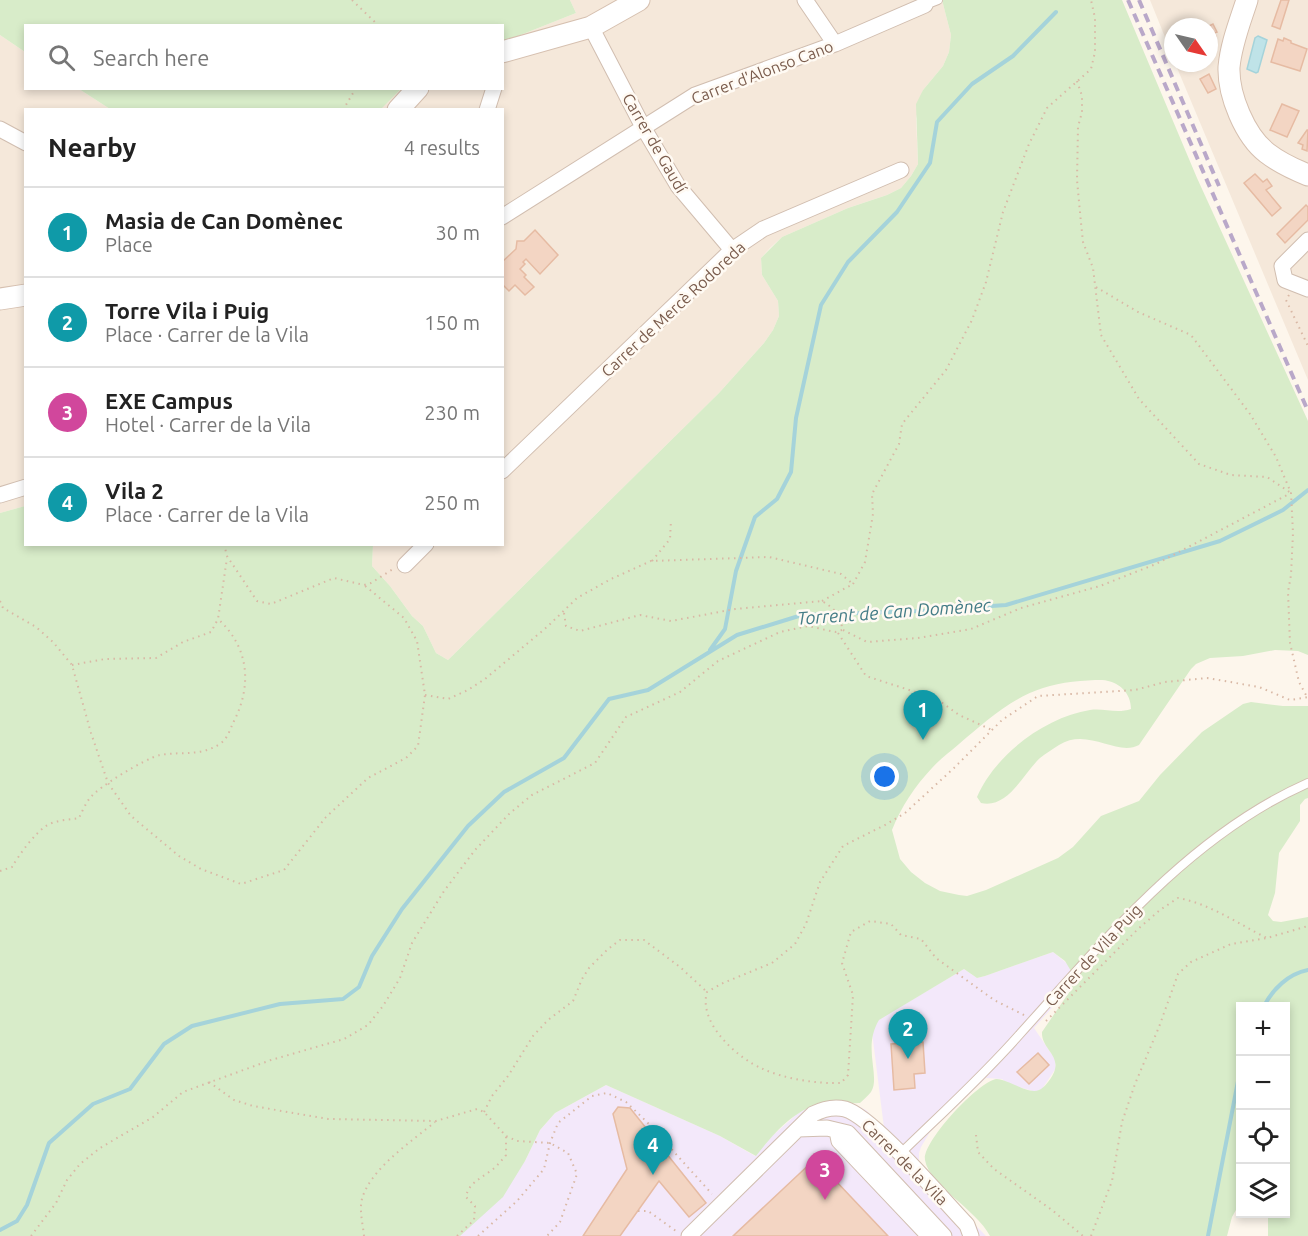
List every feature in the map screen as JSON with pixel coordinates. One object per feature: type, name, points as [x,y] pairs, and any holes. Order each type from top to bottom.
[{"type":"street","points":[[504,56],[591,27],[639,0]]},
{"type":"street","points":[[805,0],[835,44]]},
{"type":"street","points":[[1247,0],[1234,39],[1229,68],[1233,98],[1246,127],[1265,152],[1289,168],[1308,175]]},
{"type":"street","name":"Carrer d'Alonso Cano","points":[[504,216],[695,95],[835,44],[931,3]]},
{"type":"street","name":"Carrer de Gaudí","points":[[591,27],[678,186],[732,250]]},
{"type":"street","points":[[400,108],[416,90]]},
{"type":"street","points":[[488,108],[494,90]]},
{"type":"street","points":[[0,129],[24,142]]},
{"type":"street","name":"Carrer de Mercè Rodoreda","points":[[504,469],[732,250],[763,229],[901,170]]},
{"type":"street","points":[[1301,286],[1285,280],[1282,266],[1308,240]]},
{"type":"street","points":[[0,299],[24,295]]},
{"type":"street","points":[[0,495],[24,488]]},
{"type":"street","points":[[405,565],[424,546]]},
{"type":"street","name":"Carrer de la Vila","points":[[682,1233],[721,1204],[813,1114],[833,1107],[859,1116],[900,1154],[967,1225],[971,1236]]},
{"type":"street","name":"Carrer de la Vila","points":[[798,1129],[827,1128],[848,1132],[944,1236]]},
{"type":"street","name":"Carrer de la Vila","points":[[837,1131],[839,1141],[929,1236]]},
{"type":"lane","name":"Carrer de Vila Puig","points":[[900,1154],[984,1071],[1102,944],[1178,870],[1208,844],[1245,818],[1308,783]]},
{"type":"path","points":[[352,0],[377,24]]},
{"type":"path","points":[[563,612],[566,626],[580,631],[640,615],[670,621],[735,609],[822,601],[854,584],[865,562],[873,514],[872,494],[899,444],[902,424],[954,358],[972,320],[986,282],[1003,212],[1029,144],[1047,108],[1091,69],[1095,52],[1095,18],[1091,0]]},
{"type":"path","points":[[1077,80],[1082,96],[1078,127],[1077,180],[1083,242],[1093,268],[1101,335],[1139,399],[1199,464],[1231,475],[1267,477],[1291,494]]},
{"type":"path","points":[[344,108],[355,90]]},
{"type":"path","points":[[1301,286],[1286,300],[1308,346]]},
{"type":"path","points":[[1095,287],[1138,312],[1191,335],[1250,414],[1276,457],[1291,494],[1293,533],[1288,621],[1299,682],[1307,697],[1290,700],[1259,687],[1207,678],[1165,682],[1135,690],[1038,696],[992,730],[905,813],[843,846],[820,882],[806,924],[795,944],[772,963],[706,992],[704,1001],[713,1026],[736,1052],[764,1069],[818,1084],[842,1083],[848,1075],[853,995],[842,963],[851,932],[870,921],[891,924],[901,935],[921,939],[936,958],[994,1000],[1033,1020],[1045,1022],[1138,929],[1160,910],[1179,898],[1190,900],[1223,914],[1267,938]]},
{"type":"path","points":[[842,630],[867,642],[918,638],[971,629],[1021,608],[1100,586],[1156,564],[1291,494]]},
{"type":"path","points":[[651,561],[670,539],[672,520]]},
{"type":"path","points":[[0,601],[3,609],[36,627],[53,642],[72,665],[108,783],[131,816],[179,856],[201,868],[241,884],[284,870],[326,818],[368,778],[406,758],[418,746],[425,695],[417,641],[404,618],[364,585],[334,578],[271,604],[257,600],[227,556],[224,546]]},
{"type":"path","points":[[72,665],[105,659],[156,658],[183,642],[211,632],[219,619],[227,556]]},
{"type":"path","points":[[425,695],[448,699],[468,690],[485,679],[577,598],[651,561],[769,557],[841,574],[854,584]]},
{"type":"path","points":[[364,585],[371,583],[388,570],[405,565]]},
{"type":"path","points":[[822,601],[831,606],[842,620],[842,630]]},
{"type":"path","points":[[0,871],[12,867],[19,855],[45,826],[57,821],[79,818],[91,797],[108,783],[157,756],[206,752],[224,741],[240,710],[245,692],[246,668],[230,630],[219,619]]},
{"type":"path","points":[[32,1236],[56,1203],[67,1180],[80,1164],[100,1148],[153,1117],[183,1092],[271,1060],[344,1039],[368,1025],[400,978],[412,943],[444,891],[475,850],[510,813],[532,795],[595,763],[626,717],[680,692],[718,662],[780,632],[808,626],[838,632],[842,630]]},
{"type":"path","points":[[838,632],[866,676],[936,699],[959,715],[992,730]]},
{"type":"path","points":[[1090,1236],[1112,1181],[1122,1122],[1178,974],[1191,962],[1231,944],[1267,938],[1307,927]]},
{"type":"path","points":[[484,1112],[492,1096],[508,1076],[533,1036],[548,1020],[573,1001],[589,968],[620,940],[644,940],[680,967],[706,992]]},
{"type":"path","points":[[208,1082],[234,1100],[253,1106],[328,1119],[436,1121],[477,1109],[484,1112],[506,1136],[518,1142],[550,1143],[568,1153],[578,1174],[560,1222],[547,1236]]},
{"type":"path","points":[[478,1236],[517,1201],[544,1169],[550,1143],[558,1124],[592,1096],[606,1093],[626,1102],[647,1122],[721,1204]]},
{"type":"path","points":[[364,1236],[362,1199],[374,1176],[398,1152],[436,1121]]},
{"type":"path","points":[[976,1135],[978,1152],[994,1169],[1052,1210],[1083,1236]]},
{"type":"path","points":[[457,1236],[474,1220],[475,1206],[466,1197],[467,1190],[506,1155],[506,1136]]},
{"type":"path","points":[[638,1211],[648,1211],[682,1233]]},
{"type":"shaded area","points":[[570,0],[942,0],[951,35],[949,52],[943,66],[923,90],[916,118],[918,164],[911,176],[901,188],[782,237],[770,248],[761,258],[762,275],[778,301],[779,316],[764,343],[719,393],[448,660],[436,653],[423,626],[412,616],[372,566],[373,546],[504,546],[504,108],[381,108],[400,90],[504,90],[504,42],[576,13]]},
{"type":"shaded area","points":[[1150,0],[1308,0],[1308,380],[1179,72],[1218,72],[1218,18],[1164,18],[1164,35]]},
{"type":"shaded area","points":[[0,35],[24,51],[24,90],[81,90],[108,108],[24,108],[24,506],[0,513]]},
{"type":"shaded area","points":[[1053,952],[1081,975],[1034,1028],[1055,1059],[1056,1068],[1042,1089],[1036,1092],[1008,1084],[1002,1079],[986,1078],[930,1132],[919,1153],[919,1160],[926,1174],[986,1236],[460,1236],[525,1161],[540,1130],[555,1113],[606,1085],[720,1136],[755,1156],[771,1137],[797,1114],[811,1106],[828,1102],[852,1103],[866,1110],[884,1128],[871,1024],[964,969],[977,978]]},
{"type":"green space","points":[[0,0],[570,0],[576,13],[504,42],[504,24],[24,24],[24,51],[0,35]]},
{"type":"green space","points":[[942,0],[1122,0],[1197,178],[1308,421],[1308,655],[1298,651],[1275,650],[1243,656],[1210,658],[1196,664],[1139,745],[1121,748],[1091,740],[1070,740],[1040,758],[1007,796],[999,801],[981,803],[977,797],[985,781],[1023,740],[1073,714],[1090,710],[1131,709],[1129,698],[1123,689],[1108,681],[1057,684],[1031,692],[988,720],[942,759],[914,789],[892,830],[900,859],[911,872],[940,891],[967,896],[986,890],[1058,858],[1073,847],[1101,816],[1139,801],[1160,775],[1202,732],[1243,704],[1251,702],[1308,706],[1308,798],[1300,805],[1300,821],[1279,853],[1275,893],[1268,915],[1273,921],[1281,922],[1308,917],[1308,1236],[1268,1236],[1268,1218],[1290,1218],[1290,1002],[1236,1002],[1236,1210],[1227,1236],[990,1236],[984,1226],[935,1179],[925,1160],[926,1151],[941,1127],[977,1090],[1000,1079],[1034,1091],[1041,1089],[1053,1075],[1055,1059],[1044,1042],[1042,1032],[1070,991],[1074,976],[1065,961],[1053,952],[977,978],[964,969],[879,1020],[872,1041],[874,1085],[869,1095],[860,1103],[831,1102],[805,1109],[778,1130],[756,1156],[720,1136],[606,1085],[555,1113],[540,1130],[525,1161],[503,1197],[460,1236],[0,1236],[0,513],[24,506],[24,546],[373,546],[372,566],[412,616],[423,626],[436,653],[448,660],[719,393],[764,343],[779,316],[778,301],[762,275],[761,258],[782,237],[848,208],[887,195],[901,188],[911,176],[918,164],[916,104],[923,90],[943,66],[949,52],[951,35]]},
{"type":"green space","points":[[81,90],[400,90],[382,108],[108,108]]},
{"type":"water","points":[[1258,36],[1267,40],[1256,73],[1247,69],[1255,38]]},
{"type":"building","points":[[1281,0],[1289,0],[1280,29],[1272,26]]},
{"type":"building","points":[[1284,38],[1307,49],[1300,71],[1271,62],[1278,39],[1283,41]]},
{"type":"building","points":[[1209,74],[1216,89],[1208,93],[1200,79]]},
{"type":"building","points":[[1282,104],[1299,111],[1287,137],[1270,130]]},
{"type":"building","points":[[1307,130],[1307,151],[1302,149],[1303,145],[1298,143]]},
{"type":"building","points":[[1255,174],[1263,182],[1267,179],[1272,186],[1266,190],[1281,208],[1272,216],[1244,183]]},
{"type":"building","points":[[1306,205],[1308,220],[1285,243],[1277,234]]},
{"type":"building","points":[[535,230],[558,255],[540,274],[526,259],[523,262],[525,264],[520,269],[534,287],[525,295],[515,285],[509,291],[504,286],[504,260],[516,249],[517,241],[524,241]]},
{"type":"building","points":[[923,1042],[925,1073],[914,1074],[915,1088],[894,1090],[891,1044]]},
{"type":"building","points":[[1038,1053],[1049,1065],[1029,1084],[1017,1072]]},
{"type":"building","points":[[618,1107],[630,1108],[706,1203],[689,1217],[659,1181],[620,1236],[583,1236],[627,1169],[613,1114]]},
{"type":"building","points":[[815,1159],[888,1236],[733,1236]]},
{"type":"waterway","points":[[710,650],[725,629],[736,571],[755,517],[777,499],[791,472],[796,418],[821,305],[848,262],[897,212],[930,163],[937,122],[972,84],[1013,56],[1056,12]]},
{"type":"waterway","name":"Torrent de Can Domènec","points":[[0,1230],[17,1221],[27,1205],[49,1143],[93,1104],[130,1089],[164,1044],[192,1026],[280,1004],[343,999],[359,987],[372,956],[402,909],[468,826],[504,792],[564,758],[609,699],[648,690],[737,635],[802,615],[1006,605],[1220,541],[1283,510],[1308,490]]},
{"type":"waterway","points":[[1267,1002],[1282,983],[1308,970]]},
{"type":"waterway","points":[[1208,1236],[1236,1092]]},
{"type":"railway","points":[[1128,0],[1308,411]]},
{"type":"railway","points":[[1139,0],[1219,186]]},
{"type":"place","name":"Masia de Can Domènec","points":[[923,740]]},
{"type":"place","name":"Torre Vila i Puig","points":[[908,1059]]},
{"type":"place","name":"Vila 2","points":[[653,1175]]},
{"type":"place","name":"EXE Campus","points":[[825,1200]]}]
